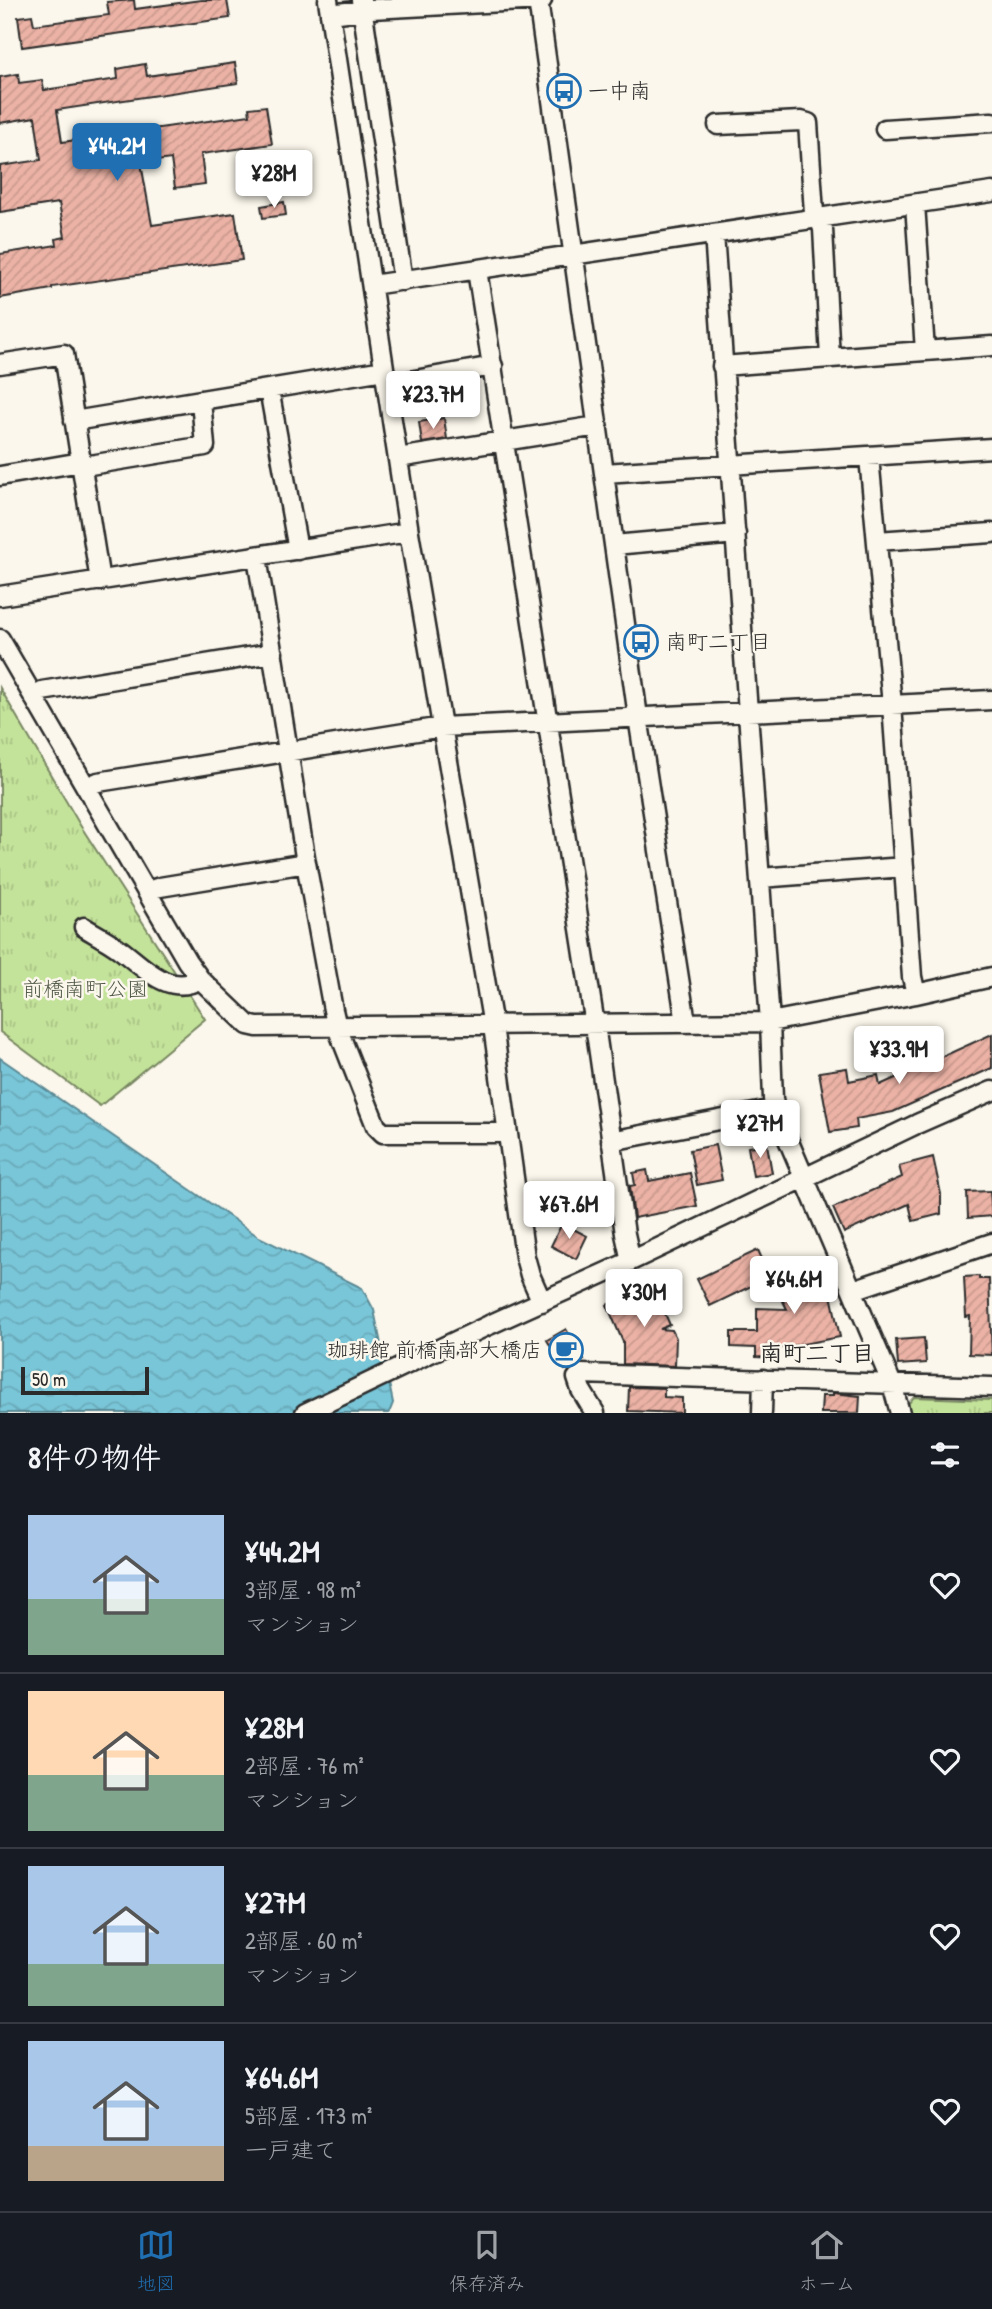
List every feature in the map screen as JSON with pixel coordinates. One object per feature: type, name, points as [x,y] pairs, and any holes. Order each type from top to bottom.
[{"type":"street","points":[[542,1302],[525,1257],[492,1026],[409,533],[329,7],[539,0],[638,717],[686,1023]]},
{"type":"street","points":[[362,5],[403,281]]},
{"type":"street","points":[[718,125],[801,121],[808,123],[814,213],[823,229],[831,358]]},
{"type":"street","points":[[885,129],[992,122]]},
{"type":"street","points":[[372,285],[992,192]]},
{"type":"street","points":[[915,204],[925,351]]},
{"type":"street","points":[[714,234],[749,712],[773,1099],[892,1384],[900,1413]]},
{"type":"street","points":[[477,270],[631,1261]]},
{"type":"street","points":[[722,366],[992,346]]},
{"type":"street","points":[[0,363],[64,354],[100,581]]},
{"type":"street","points":[[74,421],[269,389],[492,366]]},
{"type":"street","points":[[269,389],[298,551]]},
{"type":"street","points":[[0,476],[81,462],[90,466],[205,446],[201,400]]},
{"type":"street","points":[[398,458],[597,426]]},
{"type":"street","points":[[604,473],[992,448]]},
{"type":"street","points":[[869,457],[892,705],[912,977],[916,994]]},
{"type":"street","points":[[0,596],[409,533]]},
{"type":"street","points":[[877,541],[992,533]]},
{"type":"street","points":[[614,545],[736,534]]},
{"type":"street","points":[[257,557],[306,863],[337,1027],[379,1132],[506,1133]]},
{"type":"street","points":[[0,639],[187,961],[200,979],[248,1025],[337,1027],[770,1022],[992,977]]},
{"type":"street","points":[[34,698],[42,691],[273,653]]},
{"type":"street","points":[[86,787],[98,782],[442,727],[992,700]]},
{"type":"street","points":[[147,891],[306,863]]},
{"type":"street","points":[[760,878],[904,867]]},
{"type":"street","points":[[84,927],[119,948],[155,978],[177,984],[200,979]]},
{"type":"street","points":[[305,1413],[992,1091]]},
{"type":"street","points":[[611,1140],[775,1109]]},
{"type":"street","points":[[853,1290],[992,1243]]},
{"type":"street","points":[[595,1413],[579,1385],[577,1378],[581,1374],[992,1387]]},
{"type":"street","points":[[762,1413],[763,1379]]},
{"type":"green space","name":"前橋南町公園","points":[[0,688],[80,825],[205,1019],[100,1106],[0,1032]]},
{"type":"green space","points":[[914,1397],[992,1400],[992,1413],[909,1413],[907,1405]]},
{"type":"water","points":[[0,1058],[259,1237],[362,1288],[374,1310],[393,1403],[389,1413],[0,1413]]},
{"type":"building","points":[[134,0],[135,9],[201,0],[227,0],[230,18],[22,47],[18,17],[32,15],[34,25],[109,15],[107,2]]},
{"type":"building","points":[[235,63],[238,83],[57,110],[62,142],[250,115],[249,108],[266,106],[272,144],[201,154],[205,184],[175,188],[171,159],[141,163],[152,225],[235,213],[242,260],[52,287],[0,298],[0,254],[57,245],[56,239],[65,237],[59,203],[0,212],[0,166],[41,160],[35,117],[0,123],[0,77],[18,74],[19,83],[42,80],[44,90],[118,79],[117,69],[145,64],[147,76]]},
{"type":"building","points":[[284,202],[286,215],[263,218],[261,206]]},
{"type":"building","points":[[464,386],[467,404],[453,406],[450,388]]},
{"type":"building","points":[[444,418],[447,439],[422,443],[419,422]]},
{"type":"building","points":[[992,1034],[992,1068],[893,1112],[856,1119],[857,1128],[830,1132],[819,1072],[847,1068],[849,1081],[878,1075],[880,1085]]},
{"type":"building","points":[[767,1144],[772,1173],[753,1176],[748,1147]]},
{"type":"building","points":[[715,1145],[722,1180],[697,1185],[690,1150]]},
{"type":"building","points":[[933,1157],[941,1194],[941,1214],[913,1221],[909,1204],[844,1233],[833,1208],[902,1177],[899,1166]]},
{"type":"building","points":[[647,1170],[649,1181],[690,1173],[697,1206],[634,1218],[630,1186],[635,1185],[633,1173]]},
{"type":"building","points":[[990,1191],[992,1216],[968,1218],[967,1192]]},
{"type":"building","points":[[562,1223],[587,1236],[576,1259],[551,1246]]},
{"type":"building","points":[[758,1250],[770,1277],[710,1306],[697,1279]]},
{"type":"building","points":[[818,1258],[830,1290],[840,1337],[776,1349],[776,1358],[756,1357],[756,1348],[731,1347],[731,1332],[757,1332],[757,1308],[787,1309],[776,1287],[800,1276],[796,1269]]},
{"type":"building","points":[[979,1276],[979,1279],[989,1279],[992,1355],[969,1354],[970,1316],[966,1317],[964,1277]]},
{"type":"building","points":[[639,1288],[656,1293],[670,1325],[660,1329],[672,1330],[676,1338],[675,1366],[623,1364],[623,1342],[607,1305]]},
{"type":"building","name":"珈琲館 前橋南部大橋店","points":[[566,1329],[584,1360],[565,1370],[547,1340]]},
{"type":"building","points":[[924,1338],[926,1363],[898,1365],[896,1340]]},
{"type":"building","points":[[629,1387],[664,1388],[664,1397],[682,1398],[682,1413],[628,1411]]},
{"type":"building","points":[[833,1393],[860,1396],[859,1413],[821,1413],[822,1396],[833,1396]]},
{"type":"place","name":"一中南","points":[[564,91]]},
{"type":"place","name":"南町二丁目","points":[[641,642]]},
{"type":"place","name":"珈琲館 前橋南部大橋店","points":[[566,1350]]},
{"type":"district","name":"南町二丁目","points":[[817,1353]]}]
